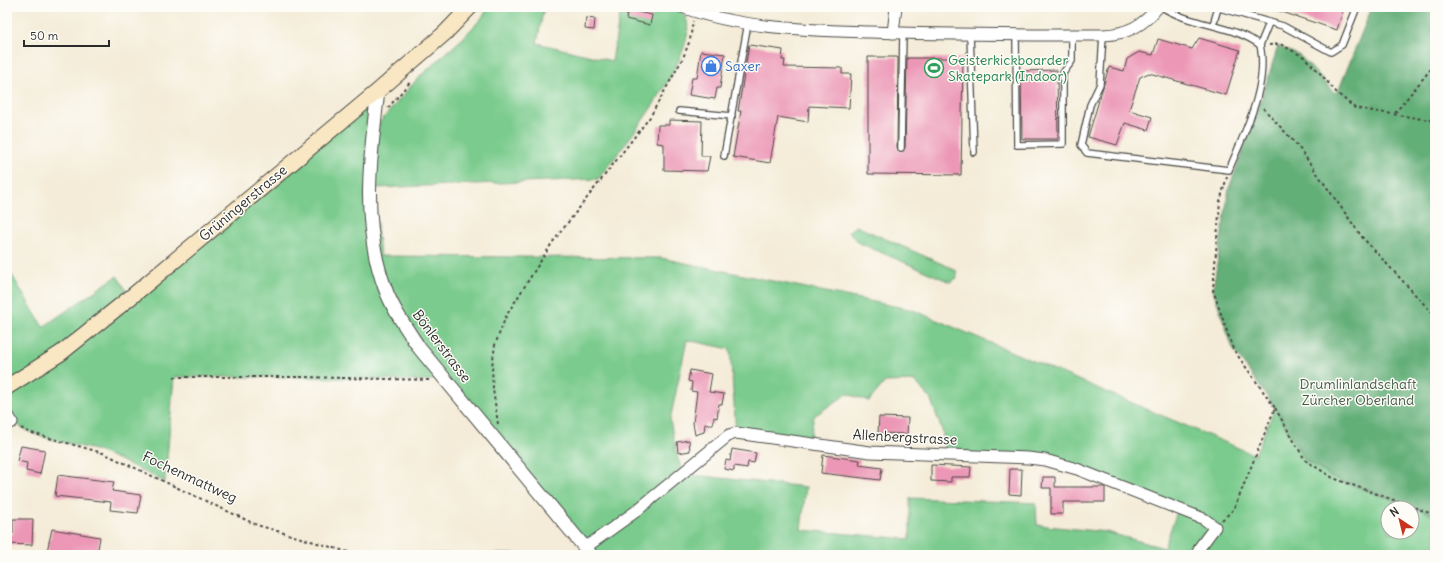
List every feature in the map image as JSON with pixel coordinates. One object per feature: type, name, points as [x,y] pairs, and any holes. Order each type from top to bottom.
[{"type":"main road","name":"Grüningerstrasse","points":[[7,387],[61,353],[131,297],[378,91],[445,33],[470,7]]},
{"type":"street","points":[[682,7],[695,12],[748,23],[808,30],[898,33],[1103,35],[1118,34],[1133,29],[1148,19],[1158,7]]},
{"type":"street","points":[[896,7],[898,33]]},
{"type":"street","name":"Bönlerstrasse","points":[[378,91],[368,177],[374,250],[385,289],[392,304],[420,349],[588,551]]},
{"type":"street","name":"Allenbergstrasse","points":[[588,551],[729,435],[736,433],[870,452],[1028,458],[1045,460],[1077,469],[1204,519],[1215,527]]},
{"type":"street","points":[[1198,555],[1200,547],[1215,527]]},
{"type":"lane","points":[[1162,7],[1173,14],[1249,37],[1260,45]]},
{"type":"lane","points":[[1213,26],[1217,7],[1283,26],[1331,52],[1342,44],[1357,7]]},
{"type":"lane","points":[[724,156],[748,23]]},
{"type":"lane","points":[[1103,35],[1100,84],[1090,105],[1081,145],[1087,153],[1229,170],[1256,101],[1262,56],[1260,45],[1269,23]]},
{"type":"lane","points":[[898,33],[901,148]]},
{"type":"lane","points":[[970,34],[974,152]]},
{"type":"lane","points":[[1016,34],[1017,145],[1063,144],[1063,73],[1072,61],[1072,34]]},
{"type":"lane","points":[[679,111],[732,116]]},
{"type":"path","points":[[498,426],[492,366],[494,345],[506,316],[552,243],[625,150],[658,104],[683,58],[690,40],[695,12]]},
{"type":"path","points":[[1260,45],[1280,44],[1296,52],[1319,72],[1337,93],[1354,108],[1435,121]]},
{"type":"path","points":[[1395,114],[1435,64]]},
{"type":"path","points":[[1256,101],[1297,146],[1362,237],[1435,316]]},
{"type":"path","points":[[1229,170],[1220,201],[1213,290],[1233,349],[1275,408],[1305,460],[1333,478],[1435,515]]},
{"type":"path","points":[[174,377],[302,377],[428,381],[442,376]]},
{"type":"path","points":[[1215,527],[1234,509],[1275,408]]},
{"type":"path","name":"Fochenmattweg","points":[[9,420],[28,432],[103,453],[257,525],[358,555]]},
{"type":"green space","points":[[489,7],[544,7],[537,43],[612,61],[621,7],[669,7],[681,12],[688,26],[684,46],[674,70],[659,97],[598,179],[374,188],[379,123],[419,77],[462,39],[481,19]]},
{"type":"green space","name":"Drumlinlandschaft Zürcher Oberland","points":[[1372,7],[1435,7],[1435,515],[1420,510],[1420,500],[1394,500],[1333,478],[1305,460],[1275,408],[1233,349],[1213,290],[1229,188],[1258,109],[1278,46],[1300,56],[1335,93],[1339,89]]},
{"type":"green space","points":[[378,91],[370,151],[380,256],[661,258],[913,310],[1255,455],[1275,408],[1305,460],[1333,478],[1394,500],[1380,500],[1380,540],[1420,540],[1420,510],[1435,515],[1435,555],[358,555],[354,554],[573,554],[585,547],[443,376],[428,381],[302,377],[174,377],[165,482],[103,453],[37,435],[25,430],[15,423],[7,414],[7,267],[43,327],[117,276],[131,297]],"holes":[[[687,340],[730,349],[736,433],[809,444],[814,416],[847,394],[869,401],[885,382],[915,381],[931,400],[942,430],[946,455],[1045,460],[1178,509],[1164,548],[1106,532],[1037,525],[1036,503],[910,498],[910,539],[801,530],[806,487],[683,474],[677,456],[670,420]]]},
{"type":"green space","points":[[856,226],[956,270],[957,278],[950,282],[857,242],[849,231]]},
{"type":"building","points":[[1274,7],[1344,7],[1337,30],[1273,9]]},
{"type":"building","points":[[628,10],[652,15],[650,25],[626,19]]},
{"type":"building","points":[[586,18],[595,19],[594,30],[585,29]]},
{"type":"building","points":[[1199,38],[1240,50],[1226,95],[1149,73],[1140,77],[1129,110],[1152,117],[1148,130],[1125,123],[1117,145],[1088,137],[1109,67],[1124,71],[1127,59],[1139,52],[1153,55],[1158,39],[1192,49]]},
{"type":"building","points":[[749,45],[783,50],[782,60],[785,60],[784,67],[842,68],[842,74],[851,74],[849,108],[809,106],[808,122],[778,117],[770,163],[733,157],[741,111],[738,111]]},
{"type":"building","name":"Saxer","points":[[701,51],[725,54],[720,88],[717,88],[715,99],[689,95],[692,78],[697,78]]},
{"type":"building","points":[[868,57],[898,58],[897,148],[901,152],[905,148],[907,58],[963,58],[961,175],[868,174]]},
{"type":"building","points":[[1057,70],[1058,139],[1022,139],[1021,71]]},
{"type":"building","points":[[669,120],[702,121],[701,156],[710,156],[707,171],[664,170],[664,144],[657,143],[658,125],[669,125]]},
{"type":"building","points":[[690,370],[712,374],[709,392],[724,394],[722,404],[719,404],[717,418],[714,417],[713,425],[705,424],[704,432],[695,435],[693,423],[697,392],[691,391],[692,382],[688,381]]},
{"type":"building","points":[[879,417],[908,418],[907,434],[878,433]]},
{"type":"building","points":[[689,440],[690,451],[678,453],[677,442]]},
{"type":"building","points":[[21,446],[45,450],[40,474],[26,471],[27,463],[17,461]]},
{"type":"building","points":[[732,449],[756,453],[754,463],[748,462],[747,468],[734,466],[734,471],[724,469],[726,460],[730,461]]},
{"type":"building","points":[[823,455],[860,460],[859,465],[882,468],[880,480],[821,473]]},
{"type":"building","points":[[931,465],[971,467],[970,477],[951,477],[951,482],[931,481]]},
{"type":"building","points":[[1010,469],[1022,469],[1021,495],[1009,494]]},
{"type":"building","points":[[58,475],[114,482],[112,491],[141,495],[138,513],[110,510],[111,502],[55,496]]},
{"type":"building","points":[[1043,477],[1055,477],[1055,487],[1105,487],[1105,502],[1063,502],[1063,514],[1051,514],[1051,488],[1042,488]]},
{"type":"building","points":[[13,519],[33,519],[32,545],[7,544],[7,534],[13,534]]},
{"type":"building","points":[[52,529],[100,537],[97,555],[65,555],[47,551]]},
{"type":"place","name":"Saxer","points":[[711,66]]},
{"type":"place","name":"Geisterkickboarder Skatepark (Indoor)","points":[[934,68]]}]
